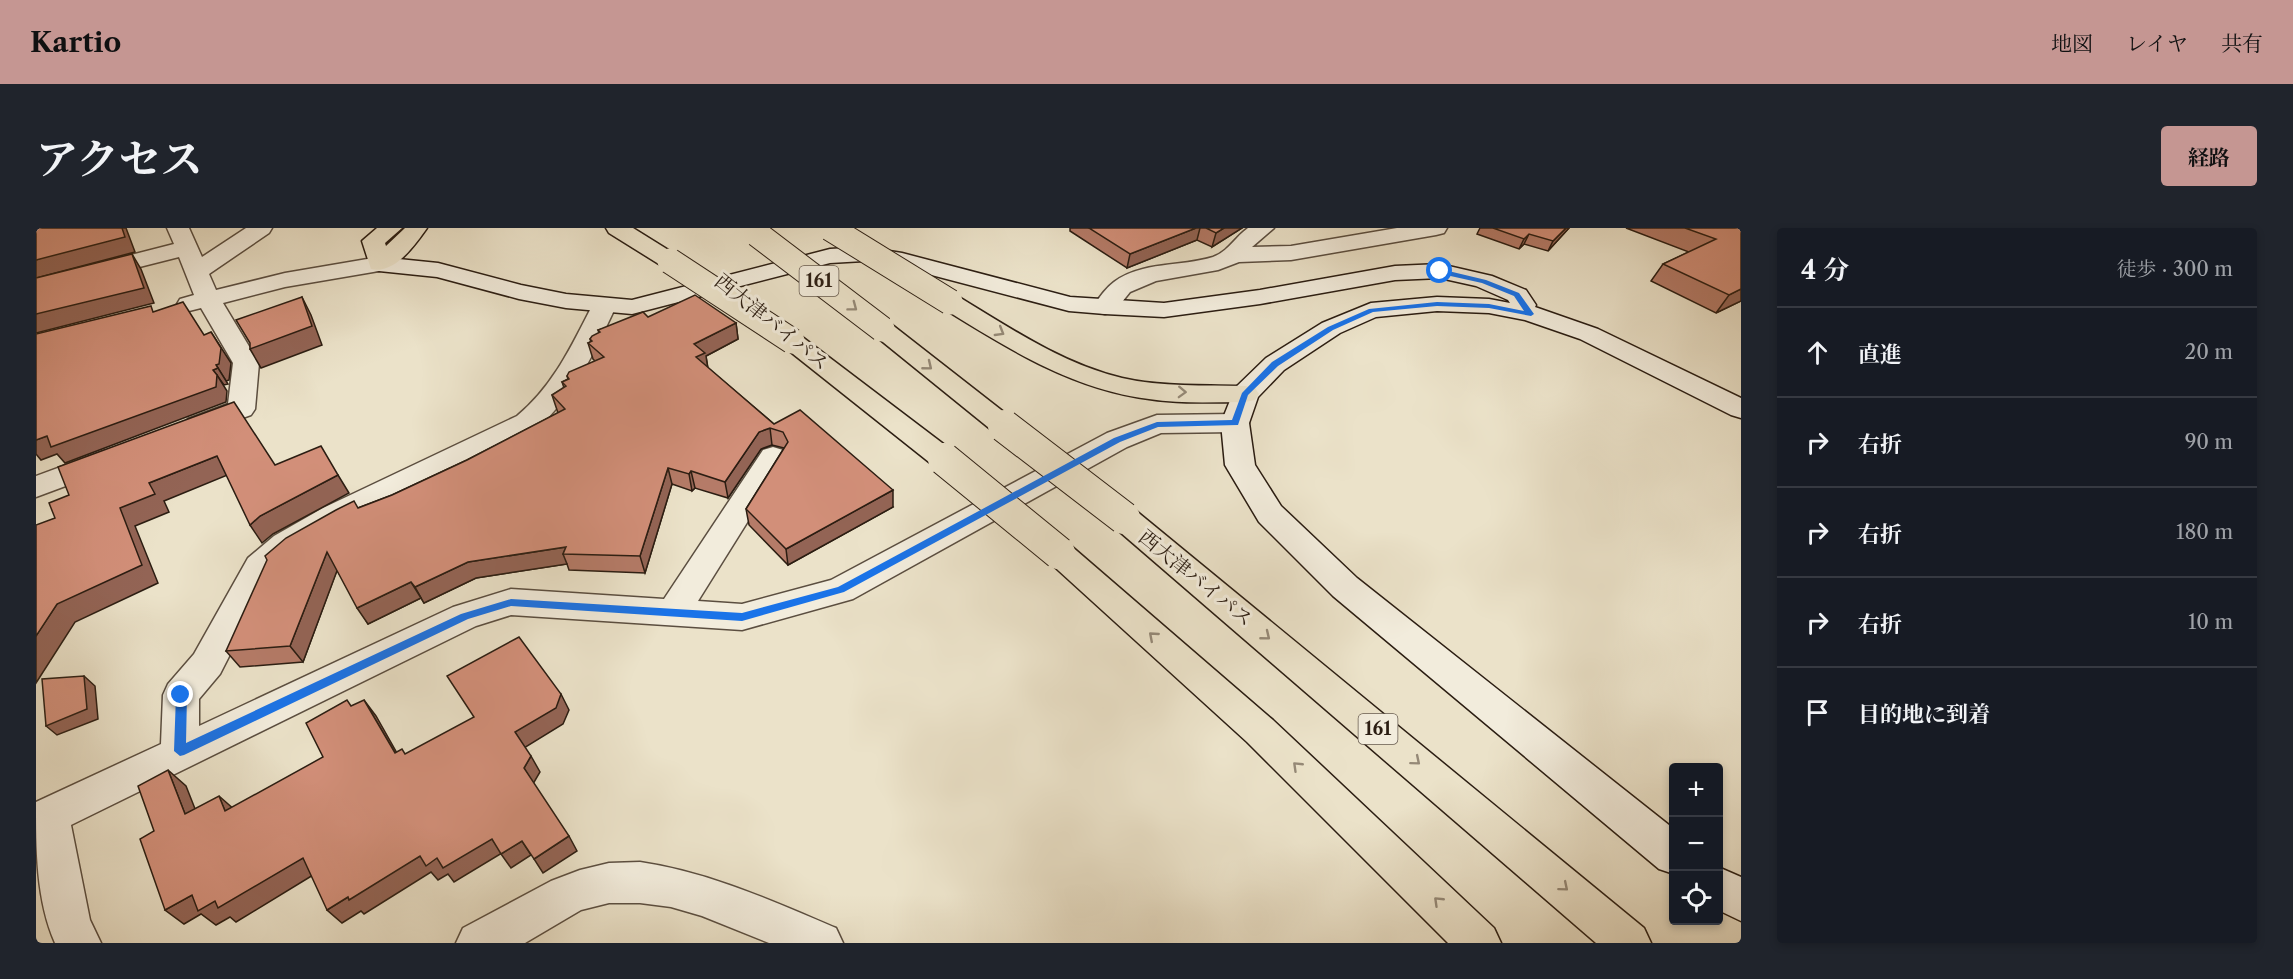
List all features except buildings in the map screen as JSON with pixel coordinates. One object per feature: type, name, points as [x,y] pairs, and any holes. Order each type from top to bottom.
[{"type":"highway","points":[[391,228],[373,241],[379,264],[407,240],[416,228]]},
{"type":"highway","points":[[616,228],[679,257]]},
{"type":"highway","points":[[656,228],[679,257]]},
{"type":"highway","points":[[830,228],[1039,356],[1084,376],[1148,391],[1245,394]]},
{"type":"highway","name":"西大津バイパス","points":[[753,231],[1124,518],[1629,943]]},
{"type":"highway","name":"西大津バイパス","points":[[679,257],[856,390],[1059,553],[1260,731],[1479,943]]},
{"type":"street","points":[[196,272],[261,228]]},
{"type":"street","points":[[1235,255],[1247,239],[1263,228]]},
{"type":"street","points":[[1105,308],[1122,287],[1149,275],[1218,263],[1235,255],[1291,253],[1436,228]]},
{"type":"street","points":[[67,279],[182,238],[208,299],[246,363],[241,409],[176,433]]},
{"type":"street","points":[[163,310],[285,280],[379,264],[438,270],[519,292],[604,306],[632,307],[830,256],[864,254],[902,260],[1060,302],[1105,308],[1164,310],[1260,297],[1395,273],[1440,271],[1484,281],[1516,295],[1531,314]]},
{"type":"street","points":[[1669,851],[1345,587],[1270,514],[1240,465],[1235,423],[1245,394],[1275,364],[1331,328],[1371,310],[1437,304],[1489,306],[1531,314],[1588,334],[1741,409]]},
{"type":"street","points":[[180,751],[181,695],[207,664],[259,566],[285,544],[334,516],[527,422],[553,399],[581,353],[604,306]]},
{"type":"street","points":[[79,943],[70,927],[42,818],[465,616],[511,602],[742,617],[841,590],[1117,440],[1157,424],[1235,423]]},
{"type":"street","points":[[36,487],[133,450]]},
{"type":"street","points":[[673,613],[772,457]]},
{"type":"street","points":[[478,943],[581,889],[615,883],[652,882],[684,889],[821,943]]},
{"type":"street","points":[[1723,889],[1741,900]]},
{"type":"route","points":[[181,695],[180,751],[465,616],[511,602],[742,617],[841,590],[1117,440],[1157,424],[1235,423],[1245,394],[1275,364],[1331,328],[1371,310],[1437,304],[1489,306],[1531,314],[1516,295],[1484,281],[1440,271]]}]
